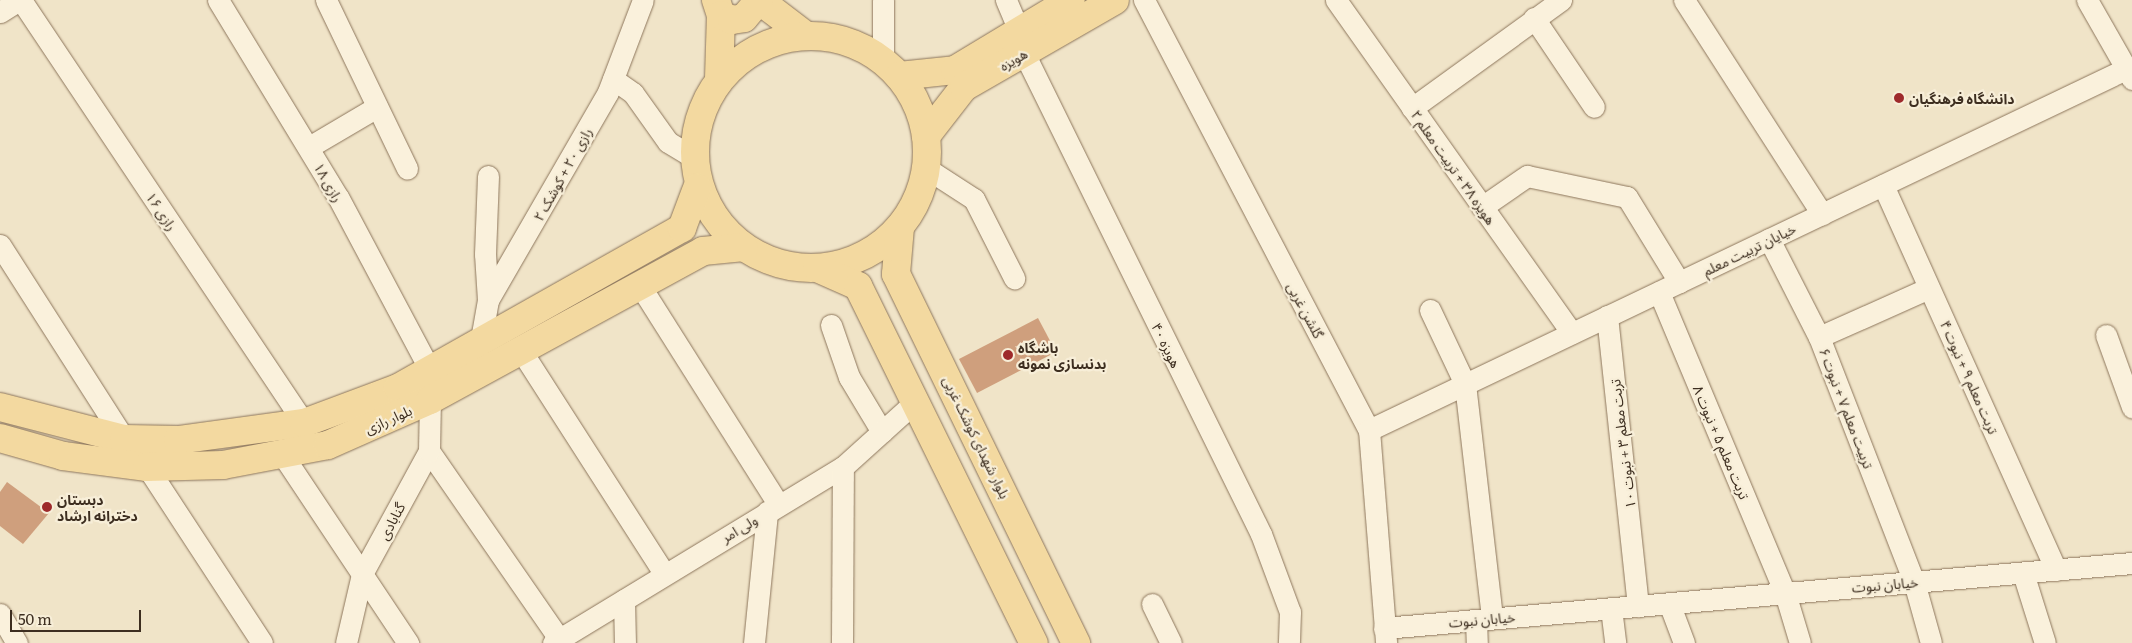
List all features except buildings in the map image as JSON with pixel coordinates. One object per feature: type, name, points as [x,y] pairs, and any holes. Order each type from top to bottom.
[{"type":"main road","points":[[719,7],[732,20],[744,18],[759,0],[805,35],[857,46],[891,68],[919,110],[926,136],[926,168],[917,200],[900,227],[862,257],[816,268]]},
{"type":"main road","name":"هویزه","points":[[926,136],[964,87],[1022,42],[1071,0]]},
{"type":"main road","name":"هویزه","points":[[891,68],[955,70],[1115,0]]},
{"type":"main road","points":[[719,7],[719,80]]},
{"type":"main road","points":[[805,35],[768,44],[741,59],[719,80],[700,117],[695,158],[697,188],[720,225],[744,247],[778,264],[816,268],[858,286],[916,401],[1029,640]]},
{"type":"main road","name":"بلوار رازی","points":[[0,407],[124,439],[178,440],[304,423],[398,388],[480,346],[682,228],[697,188]]},
{"type":"main road","name":"بلوار شهدای کوشک غربی","points":[[900,227],[896,274],[1076,643]]},
{"type":"main road","name":"بلوار رازی","points":[[3,443],[63,456],[147,467],[223,465],[284,456],[328,445],[430,400],[522,352],[639,284],[703,251],[744,247]]},
{"type":"street","points":[[0,12],[20,0]]},
{"type":"street","name":"رازی ۱۶","points":[[20,0],[304,423]]},
{"type":"street","name":"رازی ۱۸","points":[[218,0],[309,147],[430,370]]},
{"type":"street","points":[[326,0],[407,168]]},
{"type":"street","name":"رازی ۲۰ + کوشک ۲","points":[[480,346],[488,300],[614,79],[643,0]]},
{"type":"street","points":[[883,0],[891,68]]},
{"type":"street","name":"هویزه ۴۰","points":[[1006,0],[1022,42],[1260,534],[1290,612],[1289,643]]},
{"type":"street","name":"گلشن غربی","points":[[1144,0],[1369,430],[1385,635]]},
{"type":"street","name":"هویزه ۳۸ + تربیت معلم ۲","points":[[1336,0],[1572,334]]},
{"type":"street","points":[[1412,108],[1561,0]]},
{"type":"street","points":[[1684,0],[1822,214]]},
{"type":"street","points":[[2087,0],[2130,73]]},
{"type":"street","points":[[1534,18],[1594,106]]},
{"type":"street","name":"خیایان تربیت معلم","points":[[1369,430],[1883,185],[2130,73]]},
{"type":"street","points":[[614,79],[633,93],[668,142],[695,158]]},
{"type":"street","points":[[309,147],[378,107]]},
{"type":"street","points":[[926,168],[974,199],[1014,278]]},
{"type":"street","points":[[488,176],[484,254],[488,300]]},
{"type":"street","points":[[1482,206],[1527,176],[1627,197],[1679,282]]},
{"type":"street","name":"تربت معلم ۹ + نبوت ۴","points":[[1883,185],[2056,570]]},
{"type":"street","name":"تربیت معلم ۷ + نبوت ۶","points":[[1769,239],[1819,337],[1914,582],[1931,643]]},
{"type":"street","points":[[0,245],[124,439]]},
{"type":"street","points":[[639,284],[699,379],[772,508],[754,643]]},
{"type":"street","points":[[1819,337],[1929,288]]},
{"type":"street","name":"تربت معلم ۵ + نبوت ۸","points":[[1659,292],[1785,593],[1800,643]]},
{"type":"street","points":[[1430,310],[1465,384],[1484,619],[1477,643]]},
{"type":"street","name":"تربت معلم ۳ + نبوت ۱۰","points":[[1607,316],[1637,572],[1638,606]]},
{"type":"street","points":[[831,326],[849,377],[882,432]]},
{"type":"street","points":[[2106,335],[2132,407]]},
{"type":"street","points":[[522,352],[664,573]]},
{"type":"street","name":"گنابادی","points":[[346,643],[362,574],[429,451],[430,400]]},
{"type":"street","name":"ولی امر","points":[[559,641],[664,573],[842,467],[916,401]]},
{"type":"street","points":[[429,451],[493,541],[559,641]]},
{"type":"street","points":[[284,456],[408,643]]},
{"type":"street","points":[[147,467],[262,643]]},
{"type":"street","points":[[842,467],[842,643]]},
{"type":"street","name":"خیابان نبوت","points":[[1385,635],[1484,619],[2132,563]]},
{"type":"street","points":[[2023,573],[2045,643]]},
{"type":"street","points":[[624,600],[625,643]]},
{"type":"street","points":[[1669,603],[1684,643]]},
{"type":"street","points":[[1152,604],[1171,643]]},
{"type":"street","points":[[1611,608],[1615,643]]},
{"type":"street","points":[[0,614],[17,643]]},
{"type":"place","name":"دانشگاه فرهنگیان","points":[[1899,98]]},
{"type":"place","name":"باشگاه بدنسازی نمونه","points":[[1008,355]]},
{"type":"place","name":"دبستان دخترانه ارشاد","points":[[47,507]]}]
